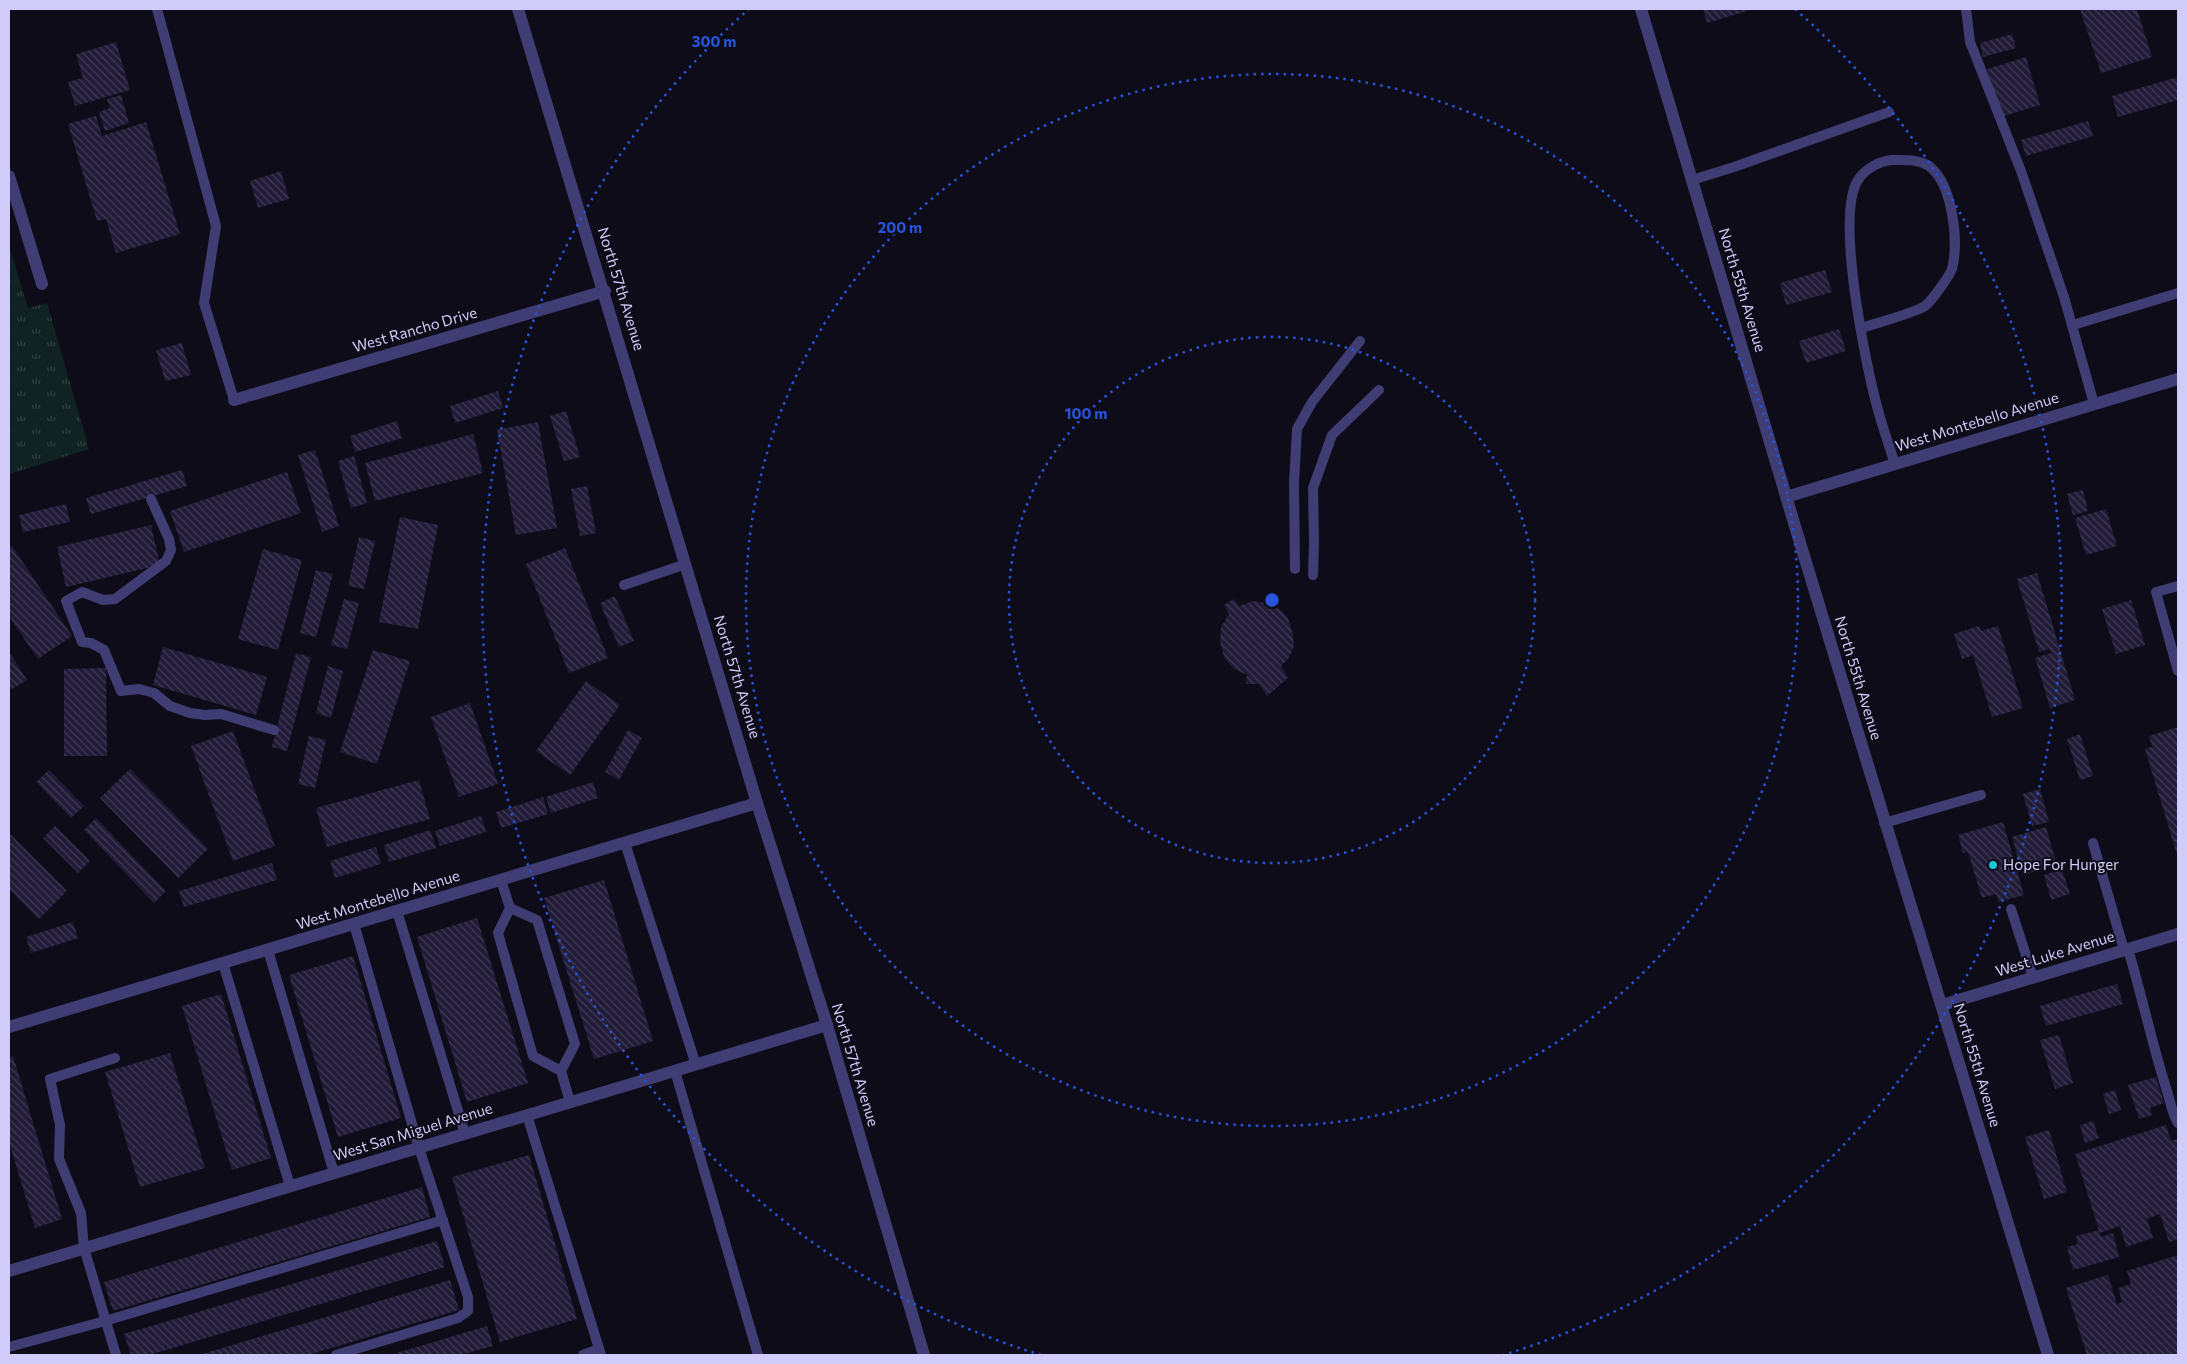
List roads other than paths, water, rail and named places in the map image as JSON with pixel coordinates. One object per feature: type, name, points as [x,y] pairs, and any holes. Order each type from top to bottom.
[{"type":"street","name":"North 57th Avenue","points":[[518,9],[827,1025],[924,1355]]},
{"type":"street","name":"North 55th Avenue","points":[[1642,9],[1884,823],[1942,1005],[2048,1355]]},
{"type":"street","points":[[9,176],[42,284]]},
{"type":"street","name":"West Rancho Drive","points":[[234,400],[604,291]]},
{"type":"street","name":"West Montebello Avenue","points":[[1786,497],[2178,379]]},
{"type":"street","name":"West Montebello Avenue","points":[[9,1028],[758,803]]},
{"type":"street","name":"West Luke Avenue","points":[[1942,1005],[2178,934]]},
{"type":"street","name":"West San Miguel Avenue","points":[[9,1271],[827,1025]]},
{"type":"lane","points":[[1966,9],[1970,42],[2021,171],[2073,325],[2094,404]]},
{"type":"lane","points":[[156,11],[216,226],[204,302],[234,400]]},
{"type":"lane","points":[[1692,180],[1889,112]]},
{"type":"lane","points":[[1861,328],[1925,306],[1952,270],[1956,235],[1944,186],[1929,166],[1911,159],[1888,160],[1868,168],[1857,181],[1850,201],[1848,226],[1856,303],[1861,328],[1878,409],[1895,464]]},
{"type":"lane","points":[[2073,325],[2178,292]]},
{"type":"lane","points":[[1295,569],[1294,483],[1297,429],[1312,402],[1360,341]]},
{"type":"lane","points":[[1313,575],[1313,488],[1332,435],[1379,390]]},
{"type":"lane","points":[[151,499],[169,539],[171,550],[166,562],[115,599],[103,600],[82,592],[66,601],[82,642],[104,650],[121,691],[140,689],[154,693],[170,706],[190,713],[205,715],[221,714],[274,730]]},
{"type":"lane","points":[[624,585],[686,564]]},
{"type":"lane","points":[[2178,586],[2156,592],[2178,671]]},
{"type":"lane","points":[[1884,823],[1981,795]]},
{"type":"lane","points":[[626,843],[696,1065]]},
{"type":"lane","points":[[2092,843],[2143,998],[2144,1010],[2158,1063],[2178,1123]]},
{"type":"lane","points":[[501,880],[510,908],[498,933],[533,1056],[561,1071]]},
{"type":"lane","points":[[510,908],[537,920],[575,1044],[561,1071],[570,1102]]},
{"type":"lane","points":[[2010,909],[2033,978]]},
{"type":"lane","points":[[397,911],[464,1134]]},
{"type":"lane","points":[[336,1355],[458,1318],[468,1311],[468,1297],[420,1148],[354,924]]},
{"type":"lane","points":[[268,950],[334,1173]]},
{"type":"lane","points":[[223,963],[290,1186]]},
{"type":"lane","points":[[115,1058],[50,1079],[60,1124],[59,1159],[82,1213],[84,1248],[116,1355]]},
{"type":"lane","points":[[675,1071],[758,1355]]},
{"type":"lane","points":[[527,1115],[600,1352],[583,1355]]},
{"type":"lane","points":[[9,1348],[443,1220]]},
{"type":"place","name":"Hope For Hunger","points":[[1993,865]]}]
